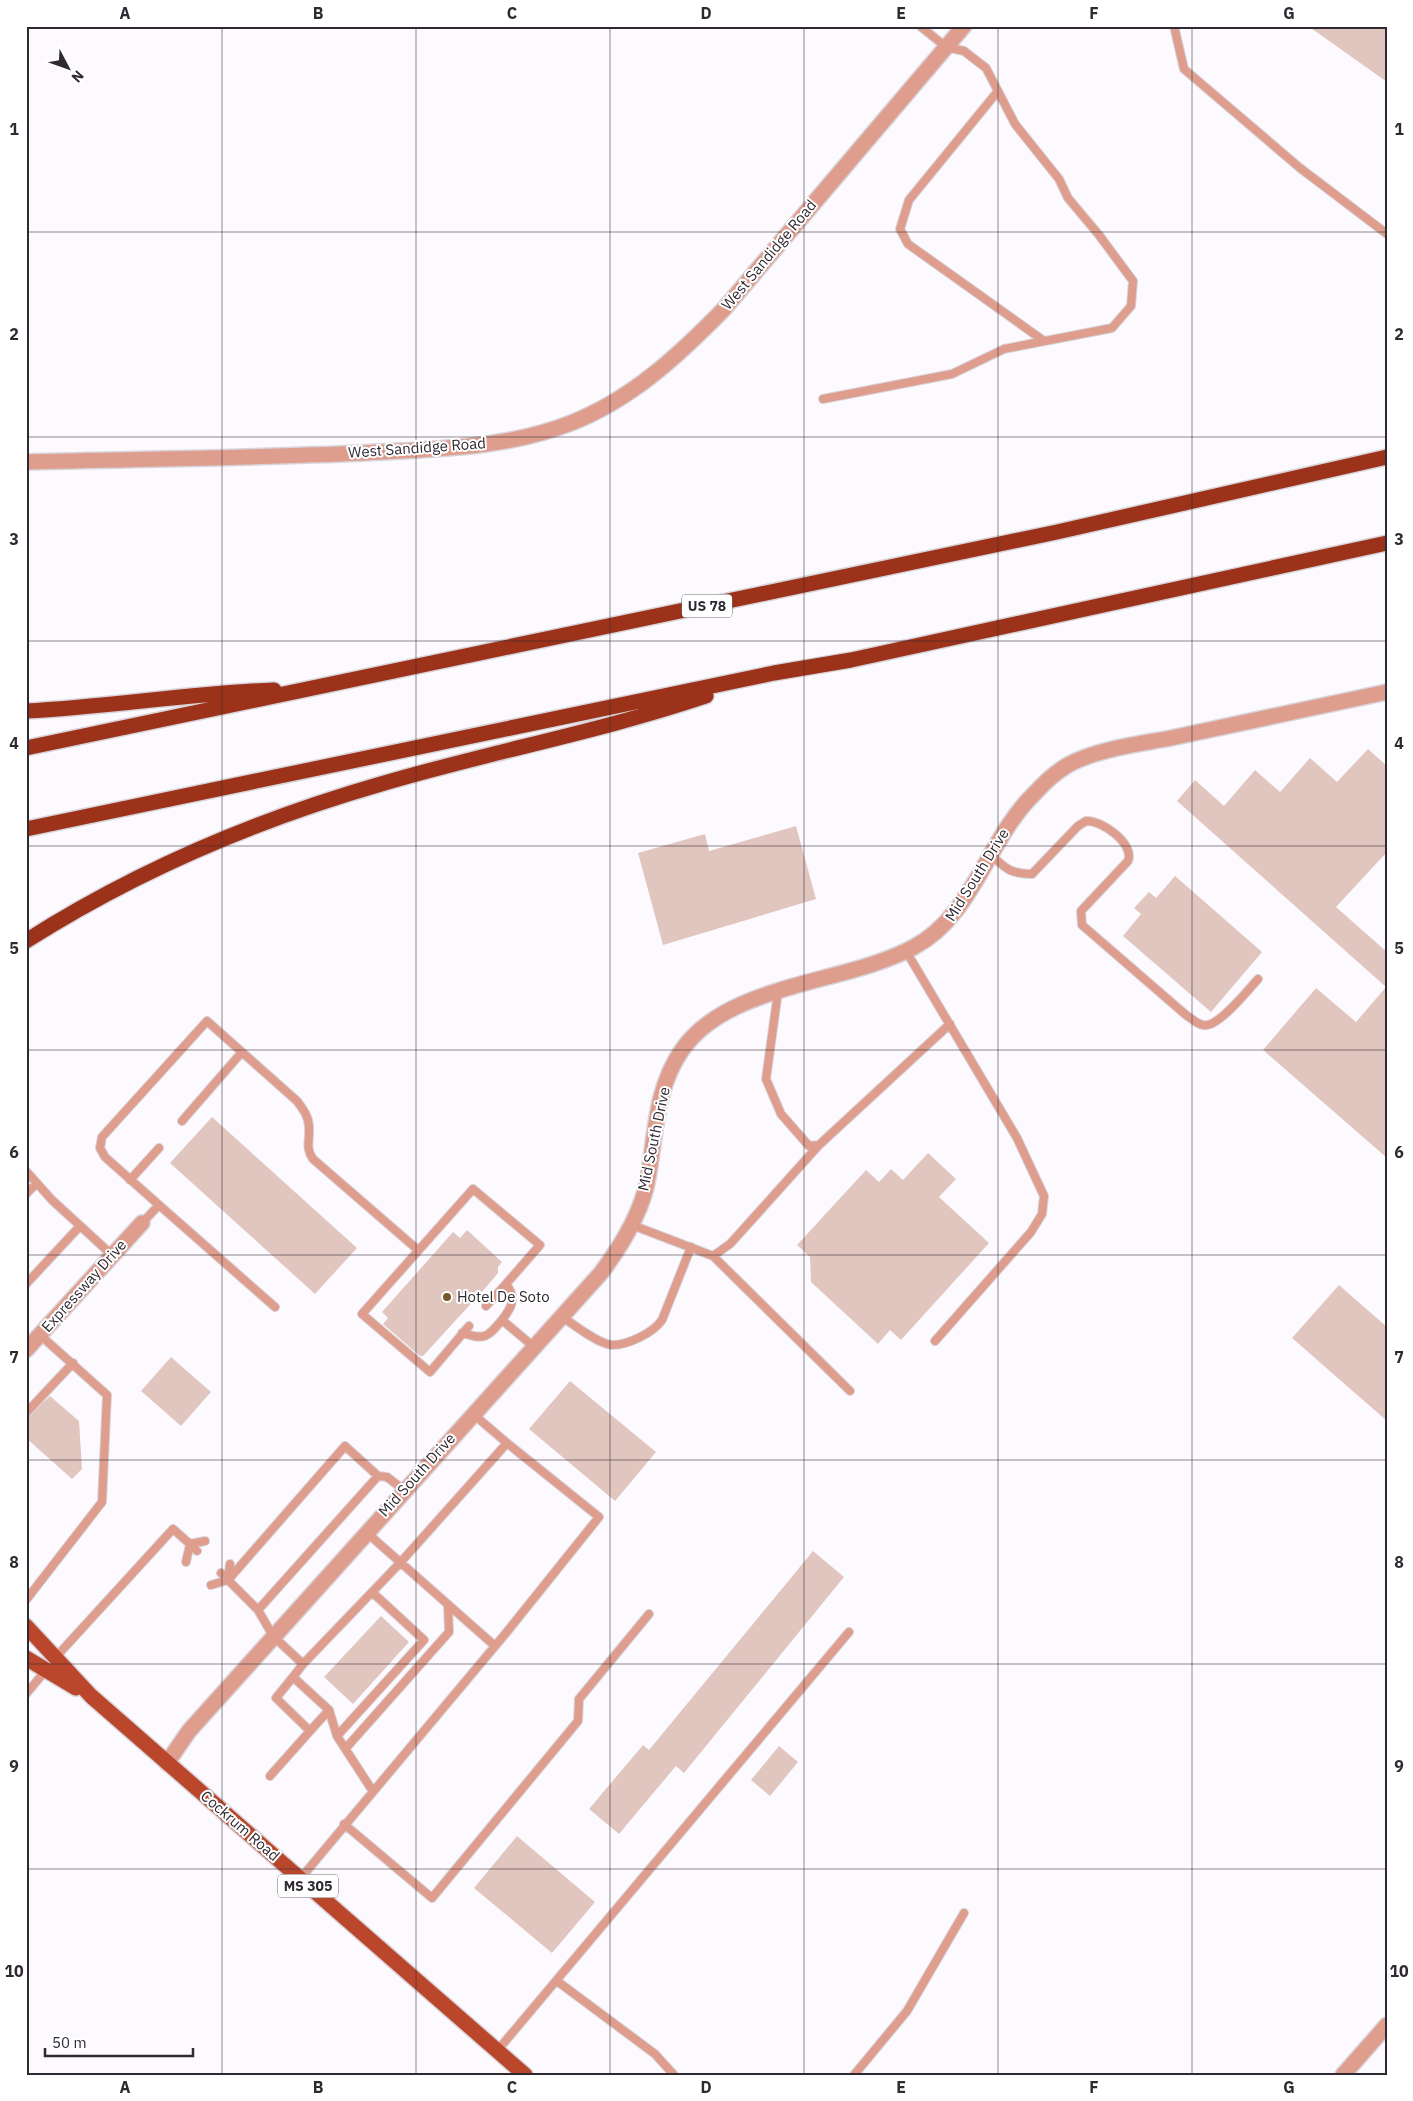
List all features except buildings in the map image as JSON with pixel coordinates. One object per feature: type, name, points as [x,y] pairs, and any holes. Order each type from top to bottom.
[{"type":"highway","name":"US 78","points":[[26,748],[1048,534],[1387,457]]},
{"type":"highway","points":[[26,829],[774,673],[851,660],[1387,543]]},
{"type":"highway","points":[[26,941],[117,889],[172,861],[287,814],[381,784],[646,716],[774,673]]},
{"type":"highway","points":[[26,711],[120,705],[232,692],[318,688]]},
{"type":"main road","name":"Cockrum Road","points":[[26,1626],[91,1696],[525,2075]]},
{"type":"main road","name":"Cockrum Road","points":[[26,1658],[91,1696]]},
{"type":"street","name":"West Sandidge Road","points":[[26,462],[324,454],[455,448],[543,432],[597,412],[648,380],[691,343],[724,308],[964,26]]},
{"type":"street","name":"Mid South Drive","points":[[168,1763],[189,1731],[601,1273],[632,1225],[648,1181],[658,1107],[663,1088],[682,1051],[711,1021],[755,999],[880,963],[928,940],[945,926],[1024,804],[1068,765],[1122,748],[1387,692]]},
{"type":"street","name":"Expressway Drive","points":[[26,1350],[142,1223]]},
{"type":"street","points":[[1343,2075],[1387,2025]]},
{"type":"lane","points":[[823,399],[952,374],[1004,349],[1112,328],[1131,306],[1133,281],[1099,234],[1068,198],[1059,179],[1015,124],[986,68],[964,52],[946,47],[920,26]]},
{"type":"lane","points":[[1174,26],[1184,69],[1300,168],[1387,234]]},
{"type":"lane","points":[[998,91],[910,200],[900,229],[908,244],[1044,341]]},
{"type":"lane","points":[[990,854],[1004,867],[1016,874],[1032,874],[1041,867],[1078,826],[1086,821],[1102,823],[1129,849],[1131,855],[1128,861],[1081,912],[1082,925],[1186,1015],[1203,1026],[1211,1025],[1220,1019],[1258,979]]},
{"type":"lane","points":[[906,951],[1017,1138],[1044,1196],[1042,1214],[1031,1232],[935,1340]]},
{"type":"lane","points":[[778,992],[766,1079],[781,1114],[809,1146],[819,1145]]},
{"type":"lane","points":[[275,1307],[130,1180],[105,1157],[100,1148],[102,1137],[111,1126],[206,1021],[297,1101],[306,1114],[309,1127],[308,1148],[313,1159],[418,1250]]},
{"type":"lane","points":[[713,1256],[730,1244],[819,1145],[950,1024]]},
{"type":"lane","points":[[182,1121],[242,1052]]},
{"type":"lane","points":[[130,1180],[159,1148]]},
{"type":"lane","points":[[26,1171],[80,1226],[112,1255]]},
{"type":"lane","points":[[26,1194],[37,1183]]},
{"type":"lane","points":[[469,1326],[430,1372],[362,1314],[472,1189],[540,1245],[486,1306]]},
{"type":"lane","points":[[142,1223],[159,1205]]},
{"type":"lane","points":[[632,1225],[713,1256],[850,1391]]},
{"type":"lane","points":[[26,1284],[80,1226]]},
{"type":"lane","points":[[561,1316],[587,1334],[611,1345],[638,1338],[655,1330],[662,1320],[691,1248]]},
{"type":"lane","points":[[462,1333],[481,1338],[485,1337],[502,1320],[511,1308],[514,1300],[512,1292],[506,1284]]},
{"type":"lane","points":[[502,1320],[534,1347]]},
{"type":"lane","points":[[26,1600],[102,1502],[106,1395],[40,1334]]},
{"type":"lane","points":[[26,1413],[73,1363]]},
{"type":"lane","points":[[300,1879],[372,1790],[495,1646],[598,1517],[473,1414]]},
{"type":"lane","points":[[310,1731],[276,1698],[304,1664],[400,1563],[507,1443]]},
{"type":"lane","points":[[211,1585],[228,1580],[345,1446],[378,1476],[387,1477],[404,1490]]},
{"type":"lane","points":[[258,1610],[378,1476]]},
{"type":"lane","points":[[56,1658],[174,1529],[196,1551]]},
{"type":"lane","points":[[366,1532],[495,1646]]},
{"type":"lane","points":[[190,1544],[205,1541]]},
{"type":"lane","points":[[186,1562],[190,1544]]},
{"type":"lane","points":[[228,1580],[230,1564]]},
{"type":"lane","points":[[221,1573],[258,1610],[273,1636],[304,1664]]},
{"type":"lane","points":[[336,1736],[424,1640],[372,1592]]},
{"type":"lane","points":[[346,1748],[449,1632],[448,1606]]},
{"type":"lane","points":[[344,1824],[432,1898],[578,1721],[580,1699],[649,1614]]},
{"type":"lane","points":[[497,2051],[849,1632]]},
{"type":"lane","points":[[26,1694],[46,1670]]},
{"type":"lane","points":[[293,1677],[329,1710],[336,1736],[346,1748],[372,1790]]},
{"type":"lane","points":[[270,1776],[329,1710]]},
{"type":"lane","points":[[854,2075],[907,2011],[964,1913]]},
{"type":"lane","points":[[557,1980],[655,2054],[674,2075]]},
{"type":"place","name":"Hotel De Soto","points":[[447,1297]]}]
